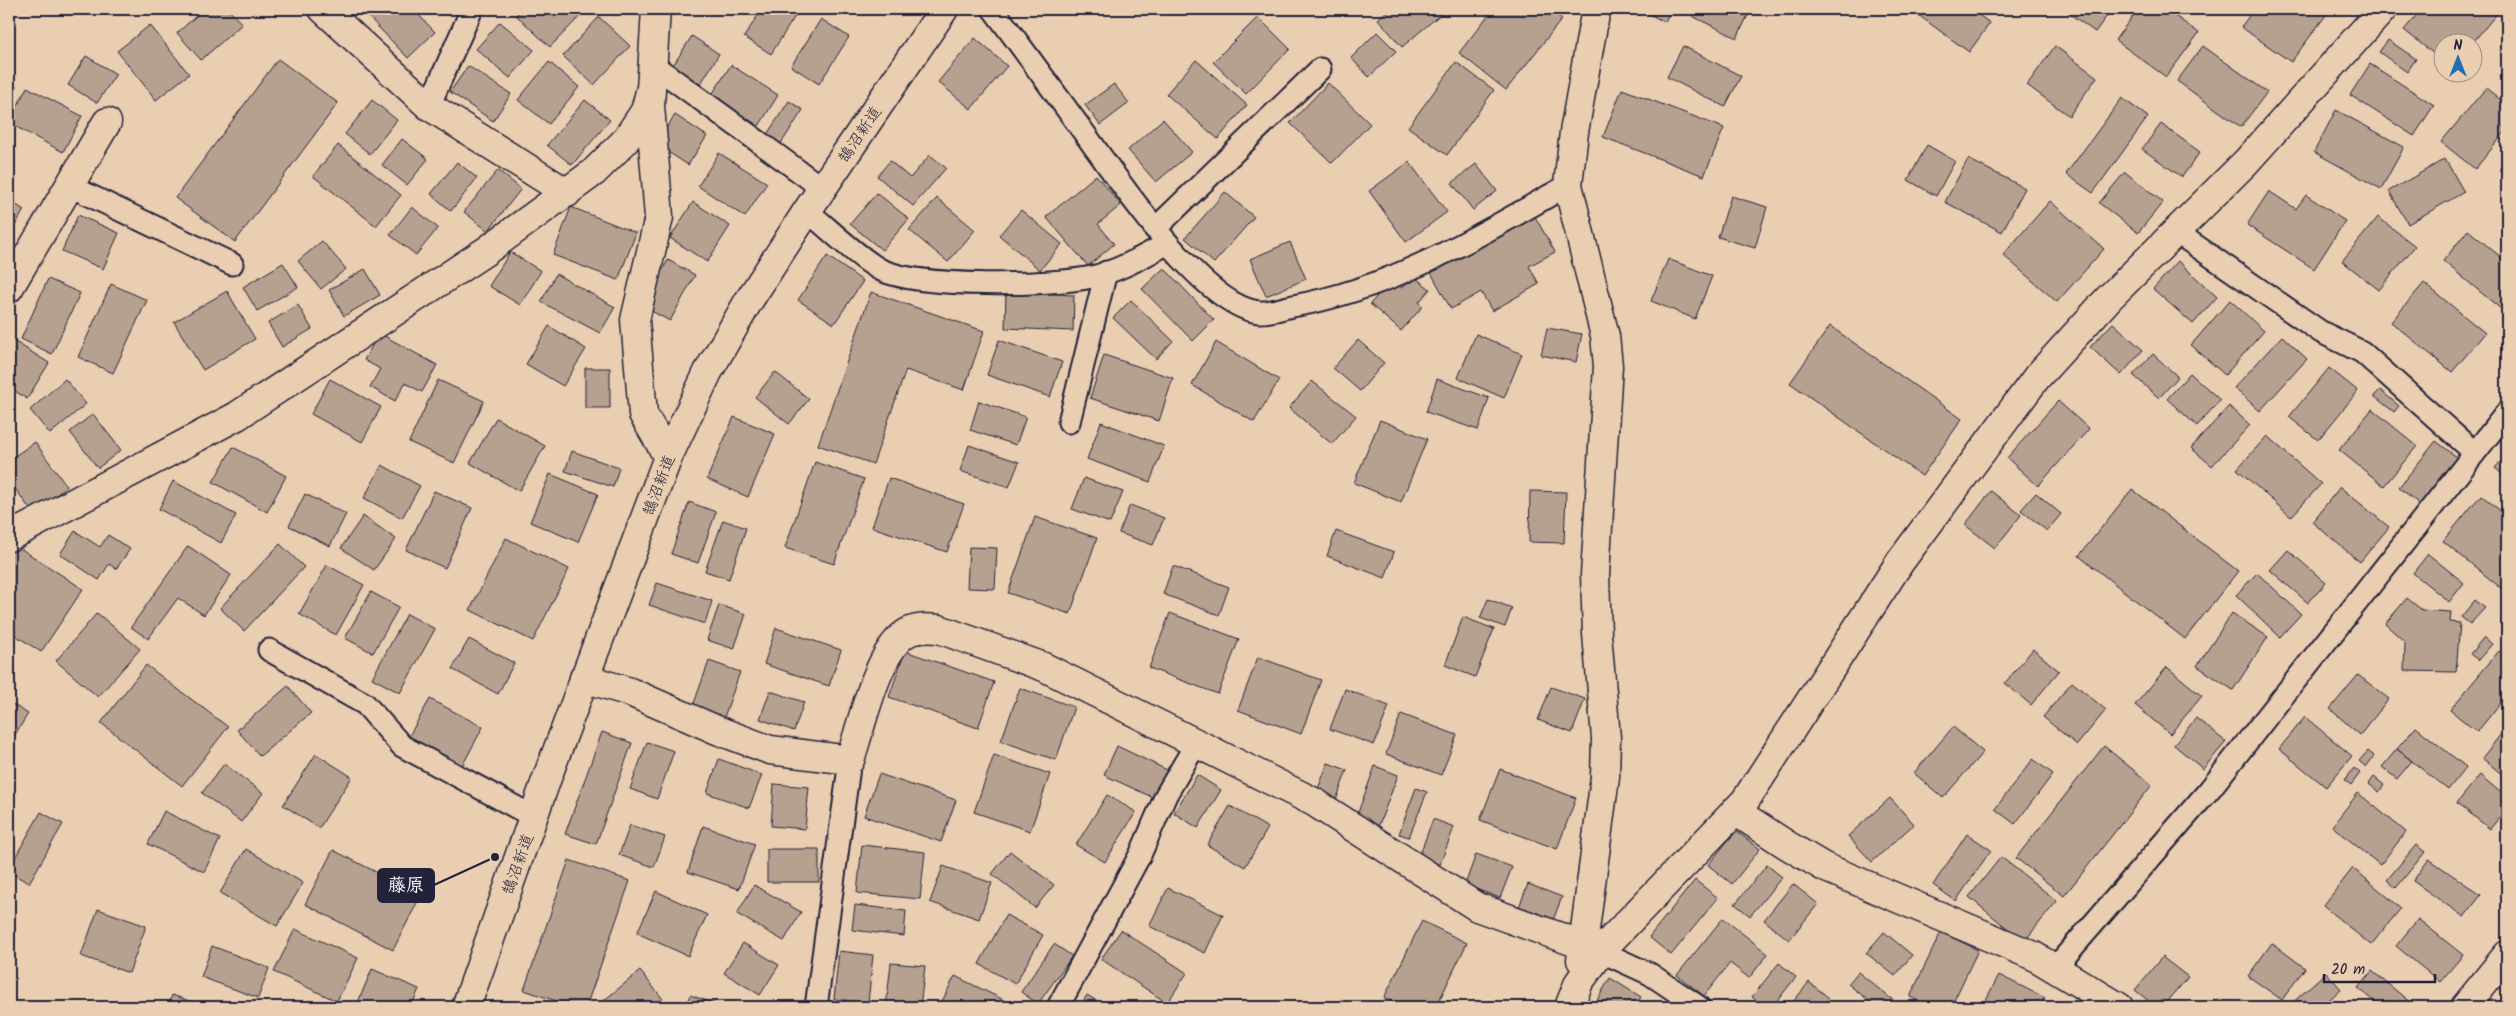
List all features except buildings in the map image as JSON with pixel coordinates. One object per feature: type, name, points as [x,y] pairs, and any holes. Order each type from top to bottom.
[{"type":"street","points":[[323,9],[429,106],[567,193]]},
{"type":"street","points":[[656,9],[650,106],[659,217],[635,320],[636,350],[643,414],[668,457]]},
{"type":"street","name":"鵠沼新道","points":[[466,1007],[584,678],[668,457],[708,372],[748,302],[807,210],[944,9]]},
{"type":"street","points":[[1569,1007],[1592,948],[1605,777],[1606,738],[1597,634],[1595,575],[1608,366],[1605,336],[1568,184],[1574,132],[1596,9]]},
{"type":"street","points":[[1592,948],[1665,882],[1745,801],[1900,562],[2037,376],[2110,298],[2246,162],[2369,13]]},
{"type":"street","points":[[9,537],[237,416],[486,251],[567,193],[594,172],[625,141],[645,111],[652,76]]},
{"type":"street","points":[[9,288],[107,122]]},
{"type":"street","points":[[584,678],[630,692],[700,723],[770,750],[850,760],[886,655],[906,632],[924,628],[939,629],[1044,667],[1314,802],[1477,908],[1592,948]]},
{"type":"street","points":[[1735,811],[1787,846],[1824,867],[2055,968],[2119,1007]]},
{"type":"street","points":[[2465,1007],[2507,955]]},
{"type":"lane","points":[[429,106],[472,9]]},
{"type":"lane","points":[[993,9],[1161,236],[1192,269],[1234,305],[1260,312],[1312,303],[1384,280],[1476,236],[1568,184]]},
{"type":"lane","points":[[807,210],[880,269],[903,278],[962,283],[1045,282],[1093,277],[1132,263],[1161,236],[1320,69]]},
{"type":"lane","points":[[652,76],[822,188]]},
{"type":"lane","points":[[70,186],[232,264]]},
{"type":"lane","points":[[2176,232],[2321,332],[2362,352],[2475,453]]},
{"type":"lane","points":[[1069,422],[1106,272]]},
{"type":"lane","points":[[2055,968],[2210,789],[2507,412]]},
{"type":"lane","points":[[269,650],[365,704],[402,746],[534,817]]},
{"type":"lane","points":[[1058,1007],[1140,855],[1166,795],[1197,742]]},
{"type":"lane","points":[[816,1007],[850,760]]},
{"type":"lane","points":[[1592,948],[1650,974],[1699,1007]]},
{"type":"place","name":"藤原","points":[[495,857]]}]
